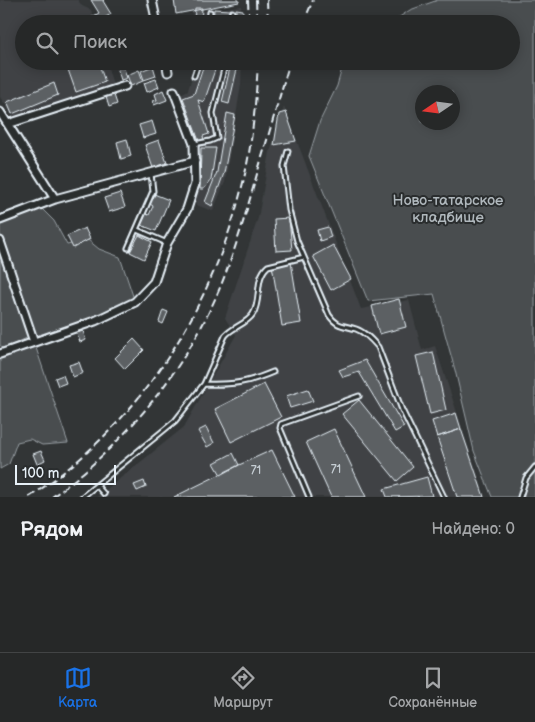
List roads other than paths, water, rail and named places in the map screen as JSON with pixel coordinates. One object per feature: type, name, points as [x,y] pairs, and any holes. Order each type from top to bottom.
[{"type":"street","points":[[152,0],[155,15]]},
{"type":"street","points":[[8,124],[125,86]]},
{"type":"street","points":[[0,354],[95,321],[136,302],[154,282],[167,243],[187,209],[195,184],[194,144],[174,91]]},
{"type":"street","points":[[0,112],[55,198]]},
{"type":"street","points":[[0,220],[55,198],[195,162]]},
{"type":"street","points":[[0,241],[34,342]]},
{"type":"lane","points":[[194,76],[196,70]]},
{"type":"lane","points":[[194,144],[217,138],[213,112],[224,70]]},
{"type":"lane","points":[[288,151],[284,166],[289,210],[296,241],[334,322],[358,330],[378,347],[402,410],[444,497]]},
{"type":"lane","points":[[128,248],[153,191],[151,173]]},
{"type":"lane","points":[[137,230],[167,243]]},
{"type":"lane","points":[[82,497],[175,421],[204,384],[225,336],[252,316],[256,306],[260,276],[264,269],[268,266],[304,257]]},
{"type":"lane","points":[[204,384],[239,384],[273,372]]},
{"type":"lane","points":[[309,497],[280,424],[359,396]]},
{"type":"lane","points":[[520,497],[526,478],[535,467]]},
{"type":"lane","points":[[97,486],[104,494]]},
{"type":"railway","points":[[248,0],[249,15]]},
{"type":"railway","points":[[256,0],[257,15]]},
{"type":"railway","points":[[267,0],[268,15]]},
{"type":"railway","points":[[307,15],[313,0]]},
{"type":"railway","points":[[29,497],[70,467],[106,434],[139,397],[168,356],[194,314],[215,269],[232,222],[245,174],[254,118],[257,70]]},
{"type":"railway","points":[[52,497],[104,454],[128,430],[170,378],[205,320],[225,276],[235,247],[287,70]]},
{"type":"park label","name":"Ново-татарское кладбище","points":[[448,208]]}]
